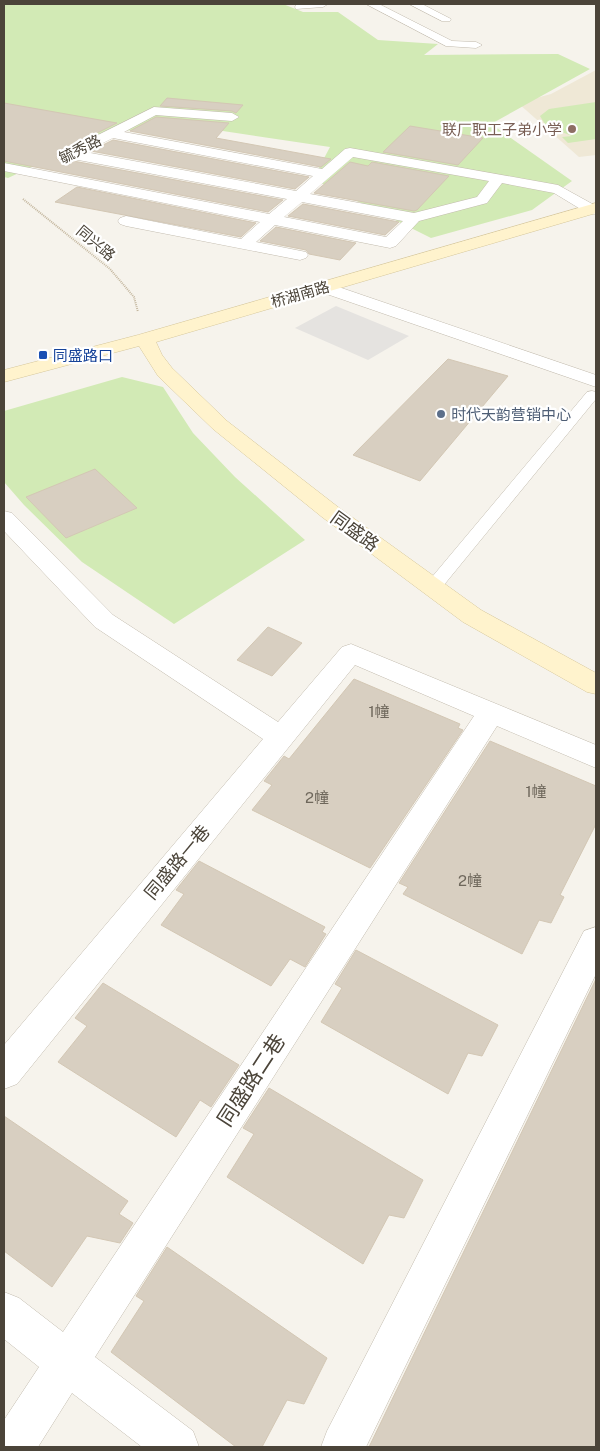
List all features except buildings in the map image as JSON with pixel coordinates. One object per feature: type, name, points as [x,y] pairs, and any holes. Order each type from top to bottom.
[{"type":"main road","name":"桥湖南路","points":[[4,376],[145,339],[594,209]]},
{"type":"main road","name":"同盛路","points":[[145,339],[153,356],[165,372],[220,425],[330,512],[472,616],[596,685]]},
{"type":"street","points":[[300,7],[323,4]]},
{"type":"street","points":[[371,4],[450,44],[476,45]]},
{"type":"street","points":[[414,4],[446,19]]},
{"type":"street","name":"毓秀路","points":[[6,187],[154,111],[232,117]]},
{"type":"street","points":[[110,134],[324,174]]},
{"type":"street","points":[[244,244],[350,152],[558,189],[594,209]]},
{"type":"street","points":[[213,153],[126,221],[300,254]]},
{"type":"street","points":[[71,154],[414,218],[482,200],[498,179]]},
{"type":"street","points":[[4,167],[390,243],[414,218]]},
{"type":"street","points":[[324,287],[594,388]]},
{"type":"street","points":[[4,518],[104,621],[281,736]]},
{"type":"street","name":"同盛路一巷","points":[[4,1072],[351,653],[491,712]]},
{"type":"street","points":[[491,712],[596,757]]},
{"type":"street","name":"同盛路二巷","points":[[12,1447],[491,712]]},
{"type":"street","points":[[343,1447],[596,941]]},
{"type":"street","points":[[4,1313],[177,1447]]},
{"type":"lane","points":[[433,587],[594,388]]},
{"type":"path","name":"同兴路","points":[[6,187],[34,206],[110,269],[134,297],[145,339]]},
{"type":"shaded area","name":"联厂职工子弟小学","points":[[596,70],[596,155],[579,157],[518,103],[551,94]]},
{"type":"shaded area","points":[[336,306],[409,336],[368,360],[295,328]]},
{"type":"green space","points":[[4,4],[283,4],[303,12],[338,12],[378,40],[438,44],[424,55],[558,54],[590,69],[491,124],[572,181],[532,210],[431,238],[313,179],[330,147],[203,128],[109,131],[8,178],[4,177]]},
{"type":"green space","points":[[596,102],[596,139],[568,143],[562,137],[572,136],[546,126],[540,116],[549,109]]},
{"type":"green space","points":[[122,377],[163,387],[193,433],[235,477],[305,540],[174,624],[82,562],[24,505],[4,482],[4,411]]},
{"type":"place","name":"联厂职工子弟小学","points":[[572,129]]},
{"type":"place","name":"同盛路口","points":[[43,355]]},
{"type":"place","name":"时代天韵营销中心","points":[[441,414]]}]
